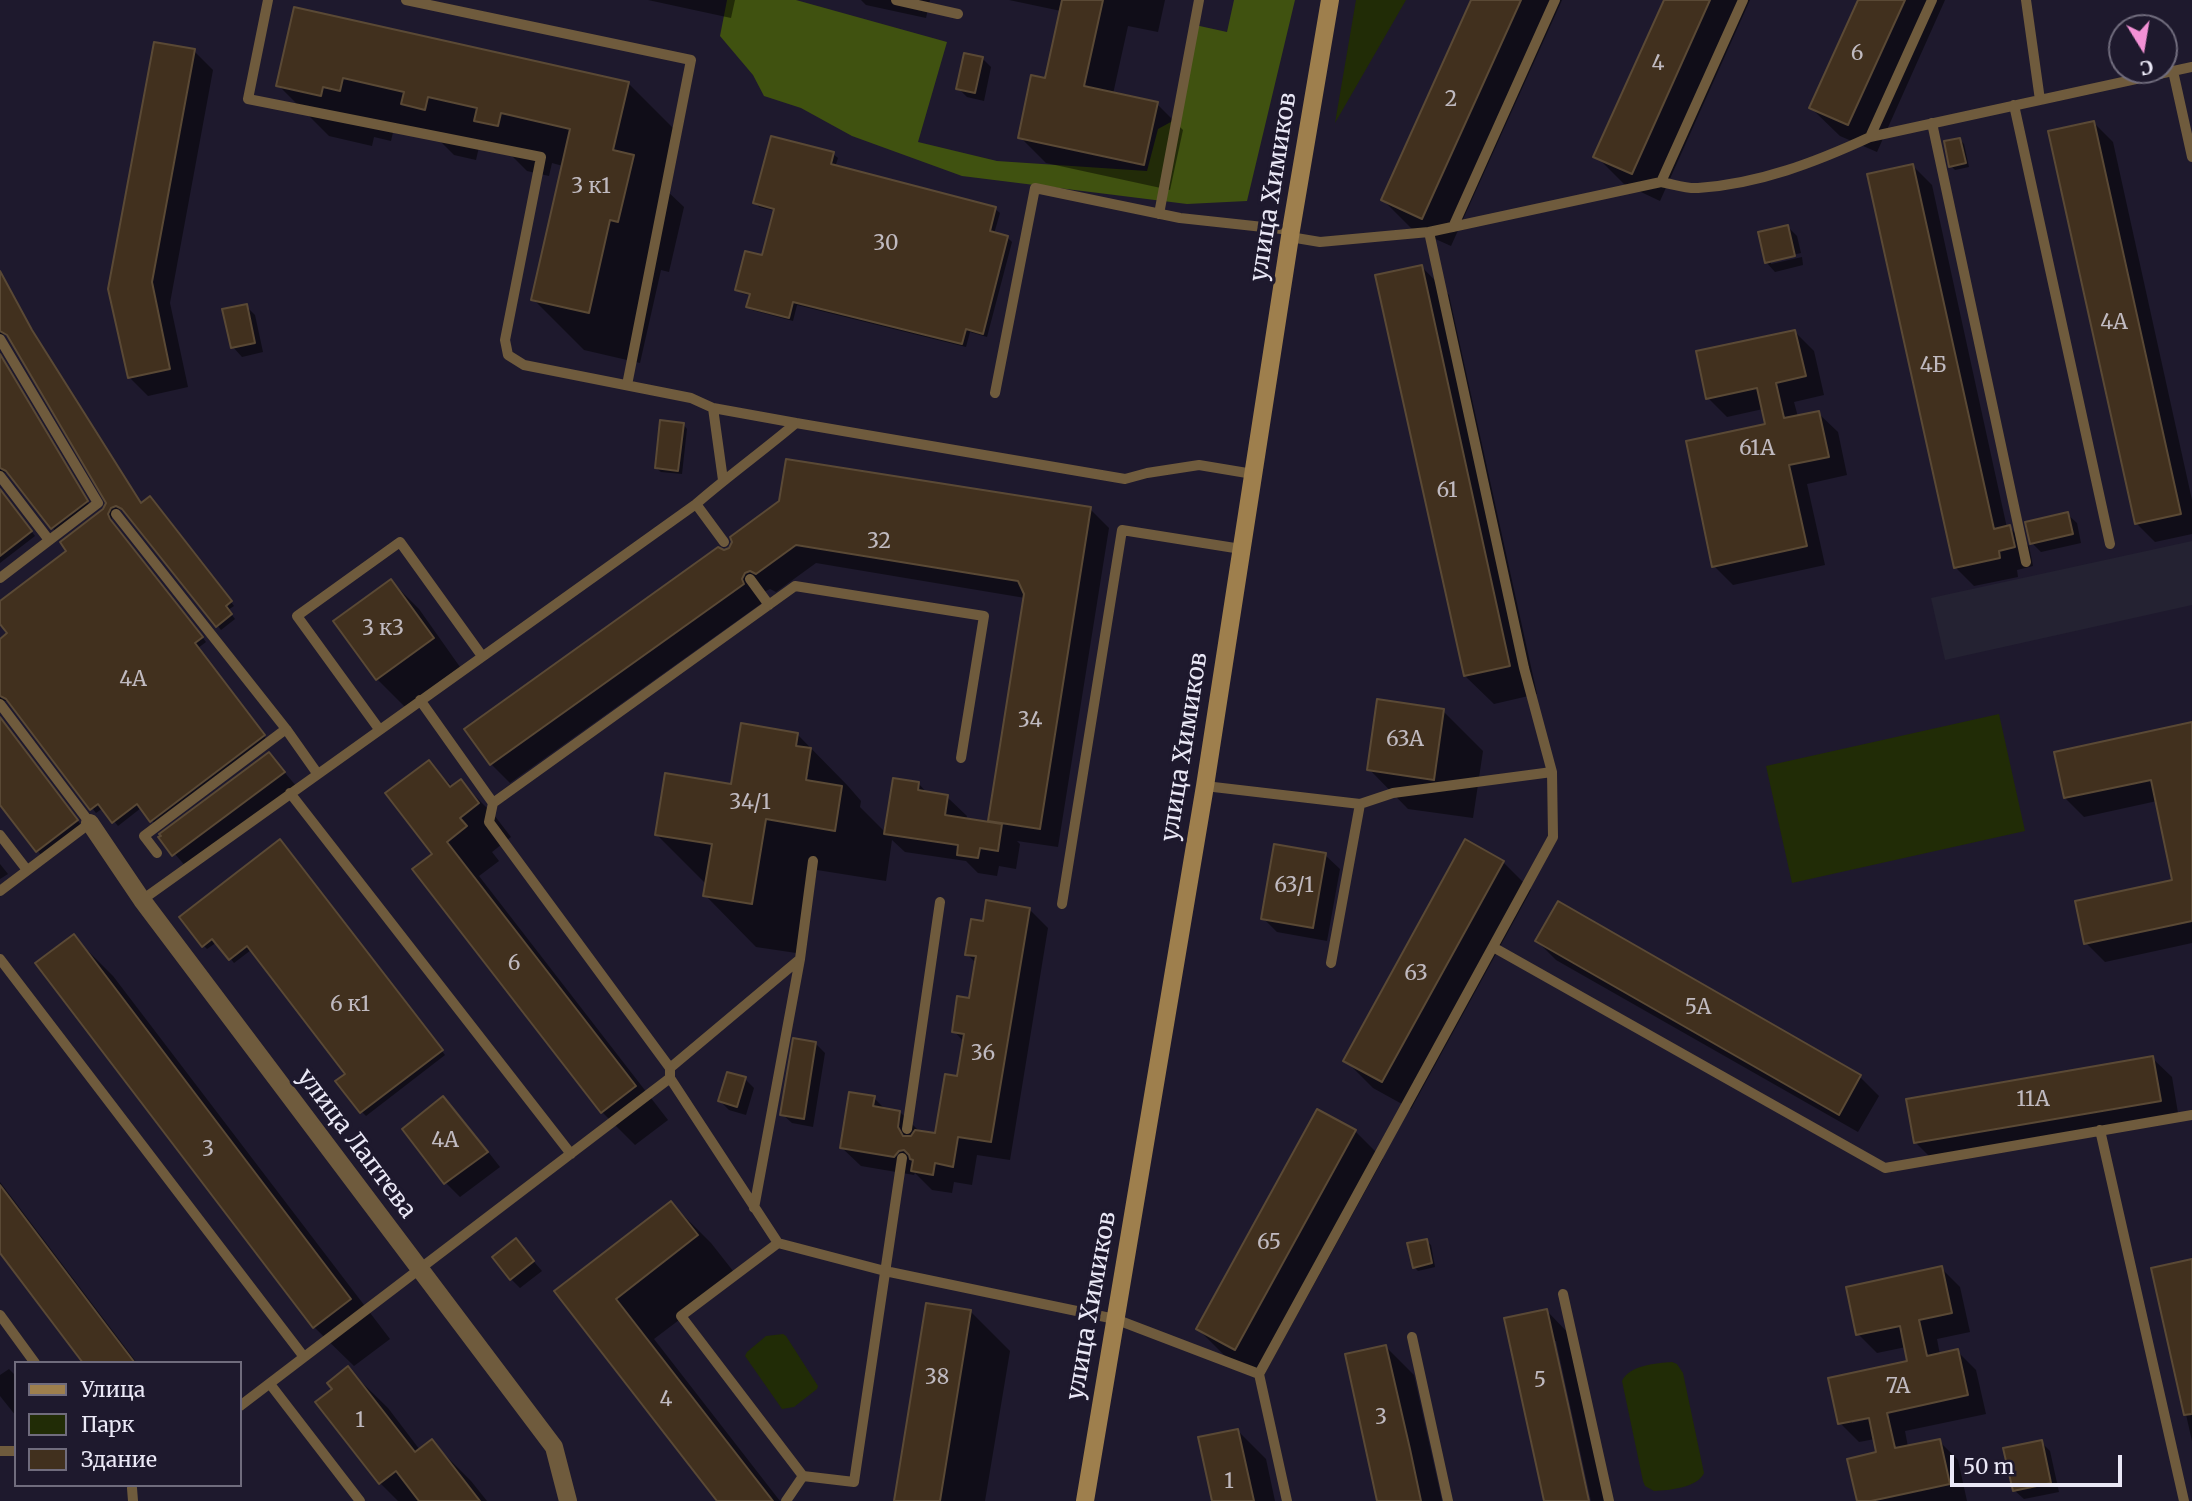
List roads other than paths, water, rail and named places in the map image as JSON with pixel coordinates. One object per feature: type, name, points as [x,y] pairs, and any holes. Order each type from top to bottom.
[{"type":"main road","name":"улица Химиков","points":[[1085,1501],[1205,786],[1330,0]]},
{"type":"street","name":"улица Лаптева","points":[[90,823],[142,900],[554,1447],[568,1501]]},
{"type":"lane","points":[[268,0],[248,99],[541,157],[505,340],[508,355],[524,365],[691,398],[713,408],[1125,480],[1147,473],[1199,466],[1253,474]]},
{"type":"lane","points":[[406,0],[691,60],[627,385]]},
{"type":"lane","points":[[896,0],[958,14]]},
{"type":"lane","points":[[1160,214],[1199,0]]},
{"type":"lane","points":[[1453,227],[1555,0]]},
{"type":"lane","points":[[1661,182],[1743,0]]},
{"type":"lane","points":[[1870,137],[1932,0]]},
{"type":"lane","points":[[2026,0],[2040,100]]},
{"type":"lane","points":[[995,393],[1035,188],[1180,218],[1291,233],[1320,242],[1429,232],[1661,182],[1696,188],[1768,178],[1832,155],[1870,137],[2114,84]]},
{"type":"lane","points":[[2177,84],[2192,157]]},
{"type":"lane","points":[[2014,105],[2110,544]]},
{"type":"lane","points":[[1931,123],[2026,562]]},
{"type":"lane","points":[[1287,1501],[1259,1374],[1553,837],[1552,772],[1524,668],[1429,232]]},
{"type":"lane","points":[[0,339],[98,503],[0,578]]},
{"type":"lane","points":[[713,408],[723,480]]},
{"type":"lane","points":[[142,900],[696,504],[796,423]]},
{"type":"lane","points":[[0,476],[49,540]]},
{"type":"lane","points":[[696,504],[724,542]]},
{"type":"lane","points":[[116,514],[286,729],[317,773]]},
{"type":"lane","points":[[1062,904],[1122,530],[1241,549]]},
{"type":"lane","points":[[379,729],[297,616],[400,542],[482,656]]},
{"type":"lane","points":[[750,579],[769,605]]},
{"type":"lane","points":[[961,758],[984,616],[795,586],[493,803],[489,822],[670,1073],[778,1243],[885,1271],[1115,1319],[1259,1374]]},
{"type":"lane","points":[[421,701],[493,803]]},
{"type":"lane","points":[[0,704],[90,823],[0,891]]},
{"type":"lane","points":[[157,853],[144,836],[286,729]]},
{"type":"lane","points":[[1205,786],[1360,804],[1393,793],[1552,772]]},
{"type":"lane","points":[[290,793],[570,1154]]},
{"type":"lane","points":[[1331,963],[1360,804]]},
{"type":"lane","points":[[0,835],[27,870]]},
{"type":"lane","points":[[754,1208],[800,959],[813,861]]},
{"type":"lane","points":[[907,1129],[940,902]]},
{"type":"lane","points":[[1493,947],[1885,1168],[2192,1115]]},
{"type":"lane","points":[[0,959],[304,1357]]},
{"type":"lane","points":[[242,1405],[570,1154],[670,1073],[800,959]]},
{"type":"lane","points":[[2100,1130],[2184,1501]]},
{"type":"lane","points":[[778,1243],[681,1316],[803,1476],[854,1482],[902,1158]]},
{"type":"lane","points":[[1563,1294],[1609,1501]]},
{"type":"lane","points":[[0,1315],[34,1361]]},
{"type":"lane","points":[[1412,1337],[1448,1501]]},
{"type":"lane","points":[[270,1384],[360,1501]]},
{"type":"lane","points":[[786,1501],[803,1476]]}]
